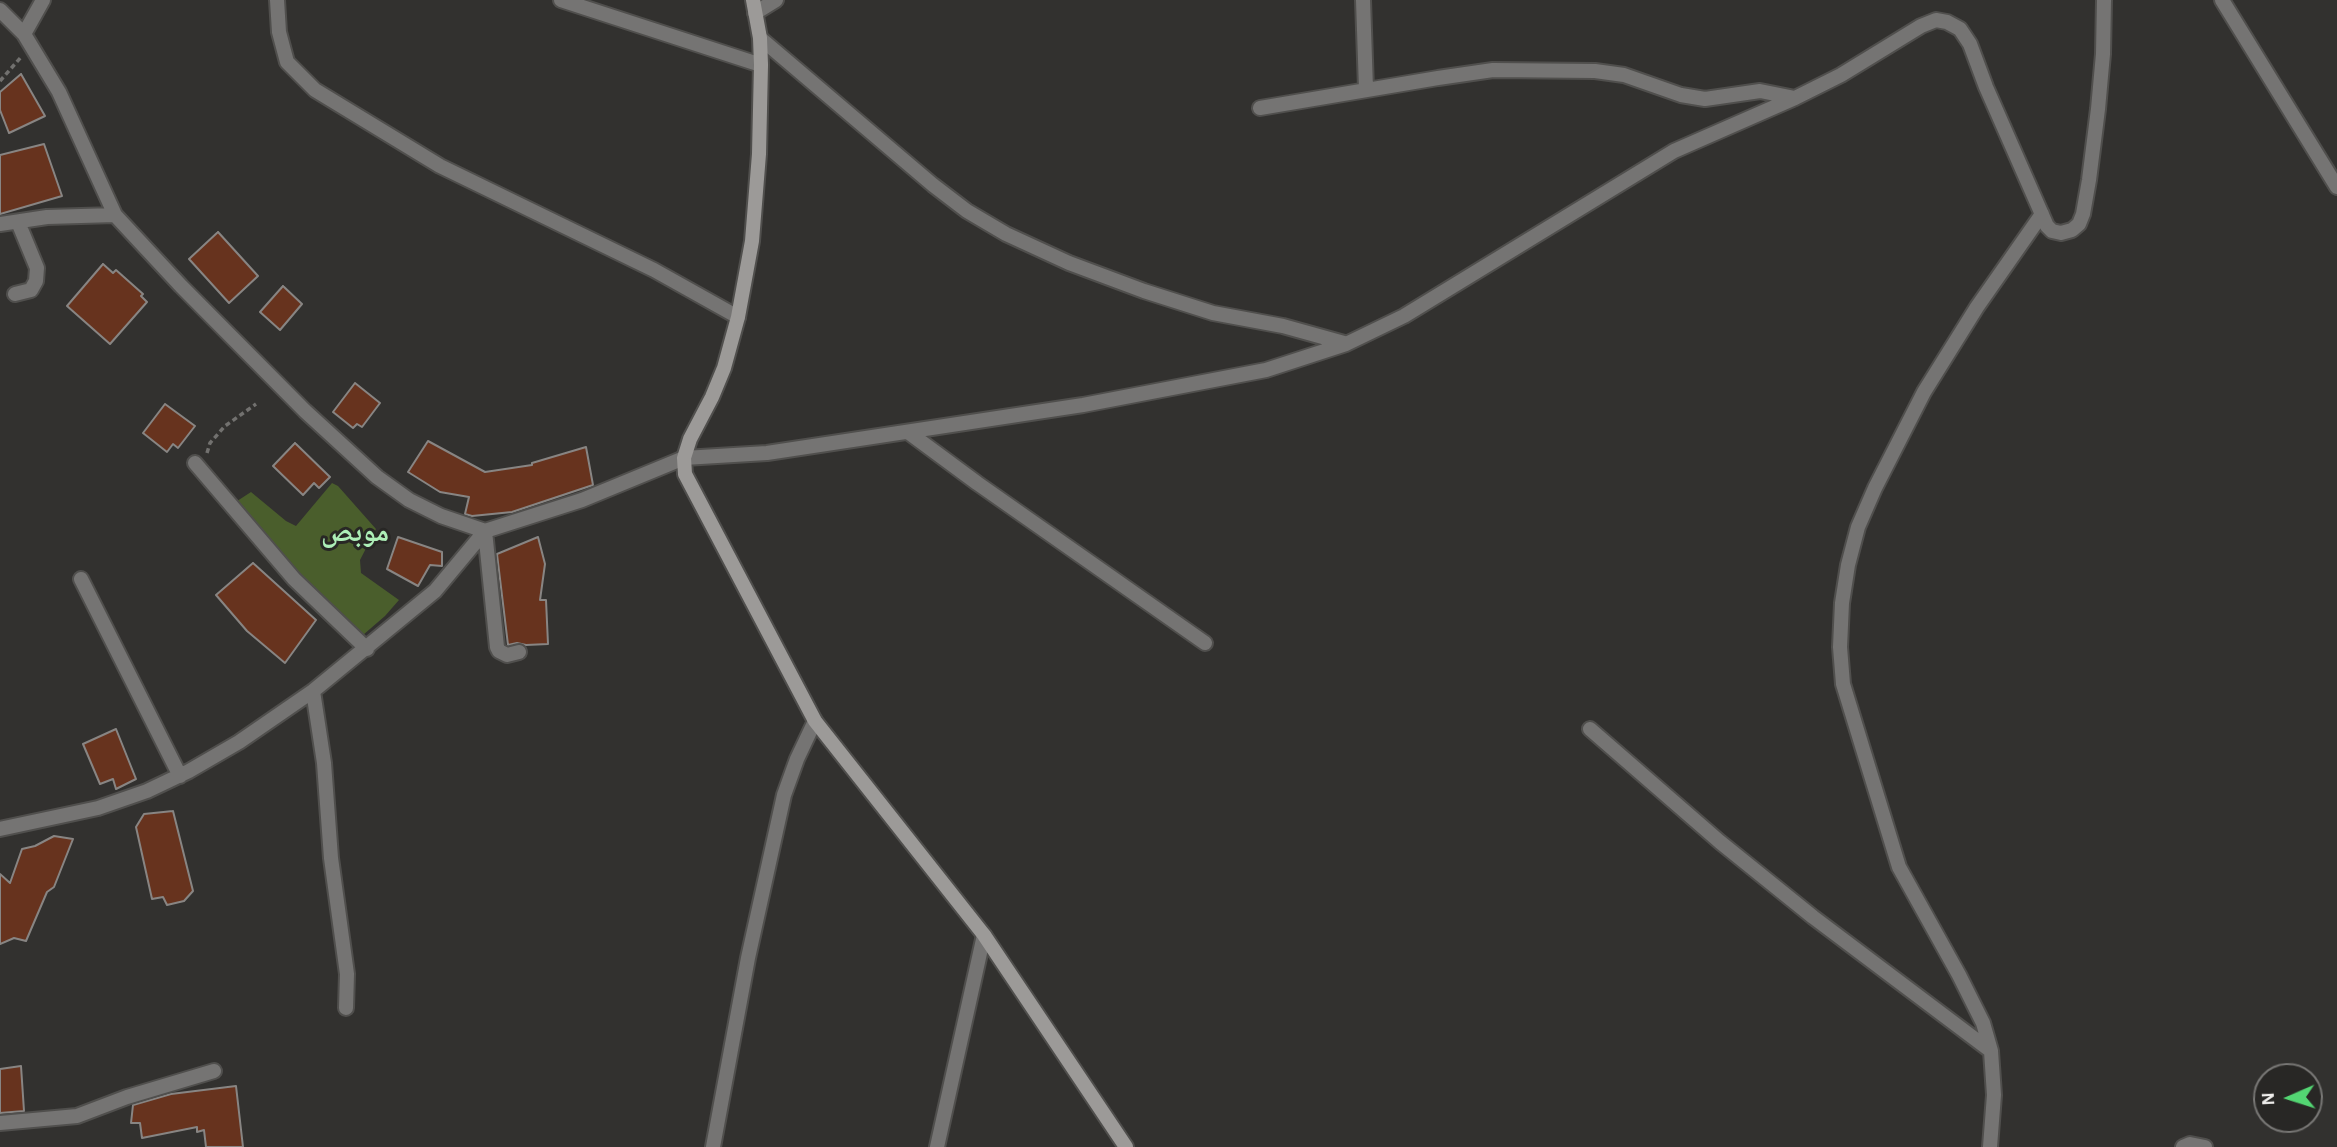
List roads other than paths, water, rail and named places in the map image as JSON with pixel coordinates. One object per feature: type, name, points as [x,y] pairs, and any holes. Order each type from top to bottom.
[{"type":"street","points":[[28,40],[43,0]]},
{"type":"street","points":[[277,0],[279,32],[287,62],[315,90],[440,166],[654,270],[738,317]]},
{"type":"street","points":[[561,0],[761,65]]},
{"type":"street","points":[[776,0],[754,6],[760,38],[761,65],[759,154],[752,241],[738,317],[724,368],[690,439],[684,458],[685,474],[815,721],[984,935],[1126,1147]]},
{"type":"street","points":[[1363,0],[1366,89]]},
{"type":"street","points":[[0,829],[98,808],[147,791],[180,776],[239,742],[313,691],[435,591],[485,531],[582,500],[684,458],[767,453],[1083,405],[1266,370],[1346,344],[1405,316],[1674,150],[1795,98],[1841,75],[1921,26],[1936,20],[1960,29],[1970,44],[1986,88],[2047,226],[2061,233],[2072,230],[2079,224],[2083,214],[2098,109],[2104,0]]},
{"type":"street","points":[[2222,0],[2337,187]]},
{"type":"street","points":[[0,10],[28,40],[59,92],[116,215],[181,286],[295,402],[377,477],[430,511],[485,531]]},
{"type":"street","points":[[760,38],[933,185],[967,211],[1006,234],[1069,263],[1144,291],[1213,313],[1283,326],[1346,344]]},
{"type":"street","points":[[1260,108],[1493,70],[1595,71],[1624,75],[1681,95],[1705,99],[1749,91],[1773,92],[1795,98]]},
{"type":"street","points":[[1990,1147],[1994,1095],[1991,1051],[1983,1023],[1959,975],[1899,867],[1843,684],[1840,647],[1842,603],[1858,527],[1924,392],[1976,307],[2042,214]]},
{"type":"street","points":[[0,224],[47,217],[116,215]]},
{"type":"street","points":[[15,294],[31,290],[36,281],[37,268],[18,222]]},
{"type":"street","points":[[908,432],[1205,643]]},
{"type":"street","points":[[198,466],[294,579],[367,649]]},
{"type":"street","points":[[485,531],[497,647],[507,655],[519,652]]},
{"type":"street","points":[[80,579],[180,776]]},
{"type":"street","points":[[313,691],[324,763],[331,858],[347,974],[345,1008]]},
{"type":"street","points":[[713,1147],[748,958],[784,795],[815,721]]},
{"type":"street","points":[[1590,729],[1720,842],[1813,917],[1991,1051]]},
{"type":"street","points":[[937,1147],[984,935]]},
{"type":"street","points":[[0,1123],[77,1116],[127,1097],[214,1071]]},
{"type":"street","points":[[2183,1147],[2190,1144],[2206,1147]]},
{"type":"district","name":"موبص","points":[[355,533]]}]
